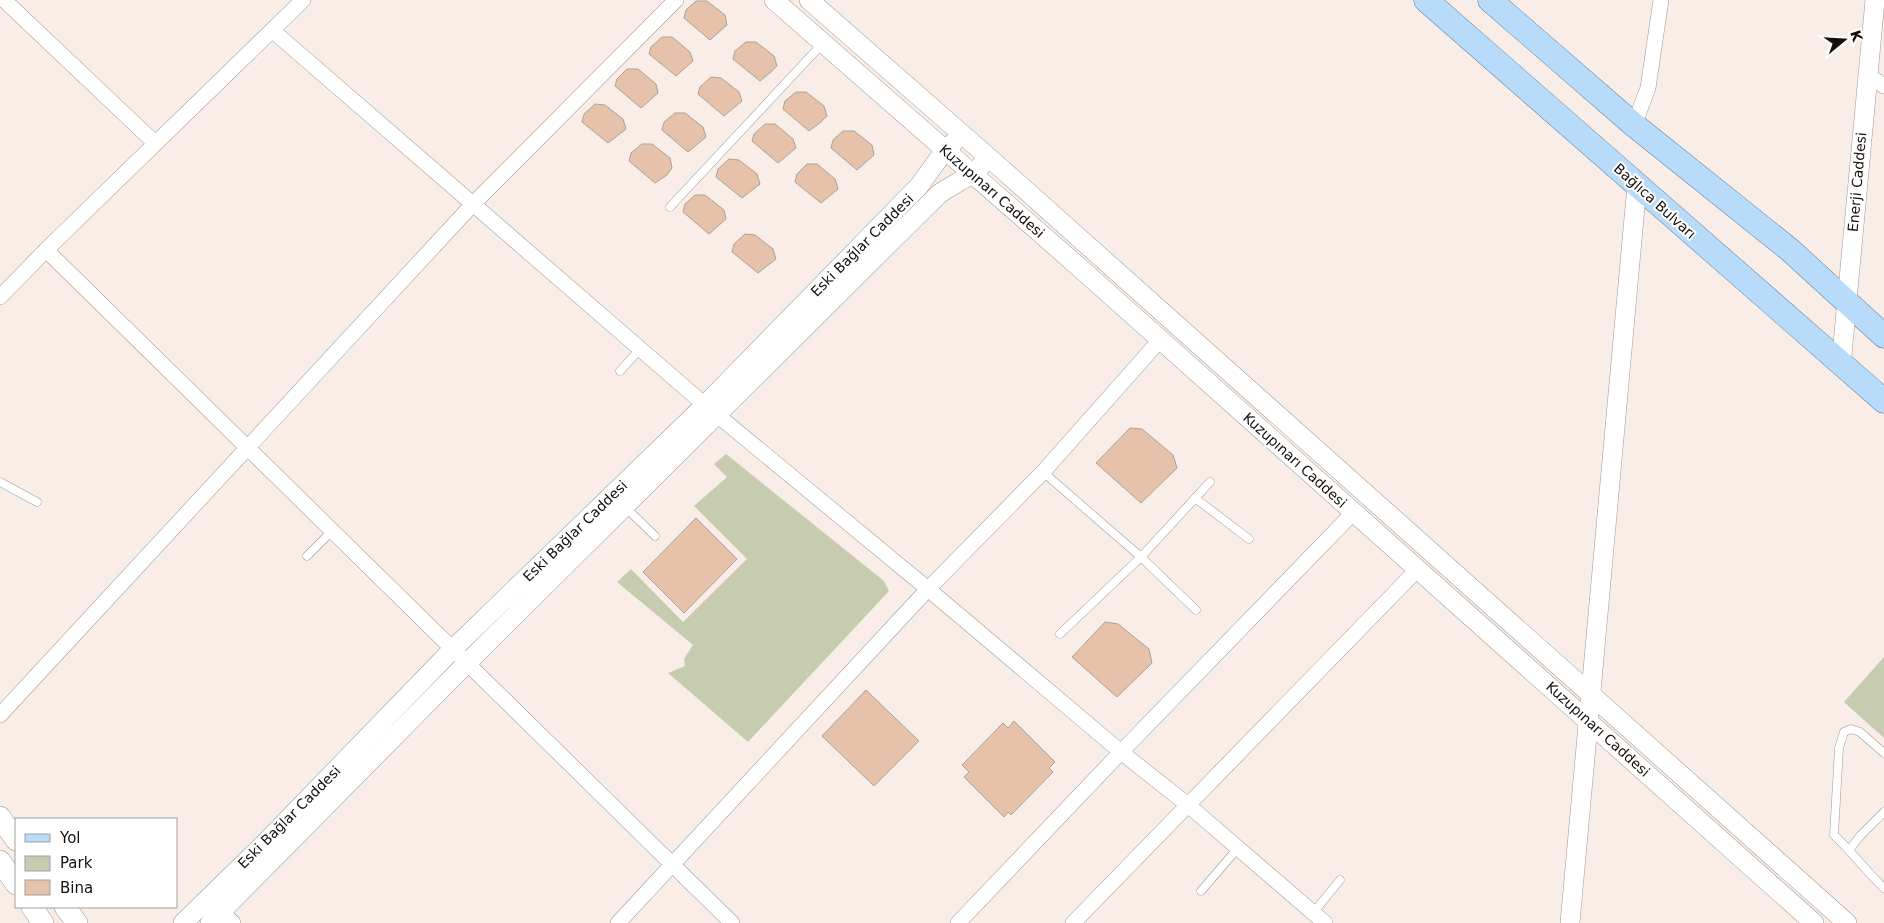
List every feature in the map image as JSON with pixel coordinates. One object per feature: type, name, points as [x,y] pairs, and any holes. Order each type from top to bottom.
[{"type":"main road","name":"Bağlıca Bulvarı","points":[[1426,0],[1572,127],[1636,186],[1884,401]]},
{"type":"main road","points":[[1490,0],[1634,125],[1790,250],[1884,336]]},
{"type":"main road","points":[[0,817],[15,839]]},
{"type":"main road","points":[[0,862],[15,883]]},
{"type":"main road","points":[[33,908],[44,923]]},
{"type":"main road","points":[[66,908],[76,923]]},
{"type":"street","points":[[4,0],[155,143]]},
{"type":"street","points":[[0,297],[303,0]]},
{"type":"street","points":[[0,715],[474,204],[676,0]]},
{"type":"street","name":"Kuzupınarı Caddesi","points":[[774,0],[1354,512],[1814,923]]},
{"type":"street","name":"Kuzupınarı Caddesi","points":[[809,0],[989,157],[1847,923]]},
{"type":"street","points":[[1634,125],[1648,88],[1661,0]]},
{"type":"street","name":"Enerji Caddesi","points":[[1842,365],[1846,302],[1878,80],[1875,0]]},
{"type":"street","points":[[273,31],[712,411],[928,589],[1121,752],[1188,805],[1319,918]]},
{"type":"street","name":"Eski Bağlar Caddesi","points":[[182,923],[218,914],[624,506],[919,186],[945,150],[962,134]]},
{"type":"street","name":"Eski Bağlar Caddesi","points":[[218,914],[264,844],[452,650],[712,411],[939,194],[954,183],[973,174],[989,157]]},
{"type":"street","points":[[1570,923],[1636,186]]},
{"type":"street","points":[[46,250],[732,923]]},
{"type":"street","points":[[618,923],[928,589],[1043,472],[1160,340]]},
{"type":"street","points":[[958,923],[1354,512]]},
{"type":"street","points":[[1073,923],[1418,569]]},
{"type":"lane","points":[[670,207],[823,43]]},
{"type":"lane","points":[[620,371],[640,349]]},
{"type":"lane","points":[[1043,472],[1141,557],[1196,610]]},
{"type":"lane","points":[[0,482],[37,502]]},
{"type":"lane","points":[[1060,634],[1141,557],[1210,482]]},
{"type":"lane","points":[[1195,498],[1249,539]]},
{"type":"lane","points":[[624,506],[656,536]]},
{"type":"lane","points":[[307,556],[332,531]]},
{"type":"lane","points":[[1884,753],[1860,732],[1851,729],[1844,732],[1839,748],[1834,835],[1850,849],[1868,873],[1884,888]]},
{"type":"lane","points":[[1850,849],[1884,812]]},
{"type":"lane","points":[[1201,891],[1238,848]]},
{"type":"lane","points":[[1319,918],[1340,880]]},
{"type":"green space","points":[[726,454],[884,581],[889,591],[748,742],[668,673],[685,666],[684,659],[693,645],[617,582],[631,569],[683,622],[747,559],[694,506],[727,477],[714,464]]},
{"type":"green space","points":[[1884,657],[1884,738],[1844,702]]},
{"type":"building","points":[[696,1],[707,1],[725,15],[727,25],[710,40],[684,18],[686,10]]},
{"type":"building","points":[[662,37],[672,37],[690,52],[693,61],[676,76],[649,54],[651,47]]},
{"type":"building","points":[[746,42],[756,42],[774,56],[777,66],[760,81],[733,59],[735,51]]},
{"type":"building","points":[[627,69],[638,69],[656,84],[658,93],[641,108],[615,86],[617,79]]},
{"type":"building","points":[[711,77],[721,78],[739,92],[742,101],[724,116],[698,94],[700,87]]},
{"type":"building","points":[[796,92],[806,92],[824,106],[827,116],[809,131],[783,109],[785,101]]},
{"type":"building","points":[[595,104],[605,105],[623,119],[626,129],[608,143],[582,122],[584,114]]},
{"type":"building","points":[[675,113],[685,113],[703,127],[706,137],[688,152],[662,130],[664,122]]},
{"type":"building","points":[[765,124],[775,124],[793,139],[796,148],[778,163],[752,141],[754,134]]},
{"type":"building","points":[[843,131],[854,131],[872,145],[874,155],[857,170],[831,148],[833,140]]},
{"type":"building","points":[[642,144],[652,144],[670,158],[672,168],[667,175],[655,183],[629,161],[631,153]]},
{"type":"building","points":[[729,159],[739,160],[757,174],[760,184],[742,198],[716,177],[718,169]]},
{"type":"building","points":[[807,164],[817,164],[835,179],[838,189],[821,203],[795,182],[797,174]]},
{"type":"building","points":[[695,195],[705,195],[724,210],[726,219],[709,234],[683,212],[685,204]]},
{"type":"building","points":[[745,234],[755,235],[773,249],[776,259],[758,273],[732,252],[734,244]]},
{"type":"building","points":[[1130,428],[1142,429],[1173,455],[1177,468],[1141,503],[1096,463]]},
{"type":"building","points":[[696,518],[737,559],[684,613],[643,572]]},
{"type":"building","points":[[1105,622],[1118,624],[1149,649],[1152,663],[1117,697],[1072,657]]},
{"type":"building","points":[[866,690],[919,741],[874,786],[822,736]]},
{"type":"building","points":[[1014,721],[1055,762],[1049,768],[1053,772],[1011,815],[1008,812],[1004,817],[964,777],[969,772],[962,765],[1003,723],[1008,728]]}]
